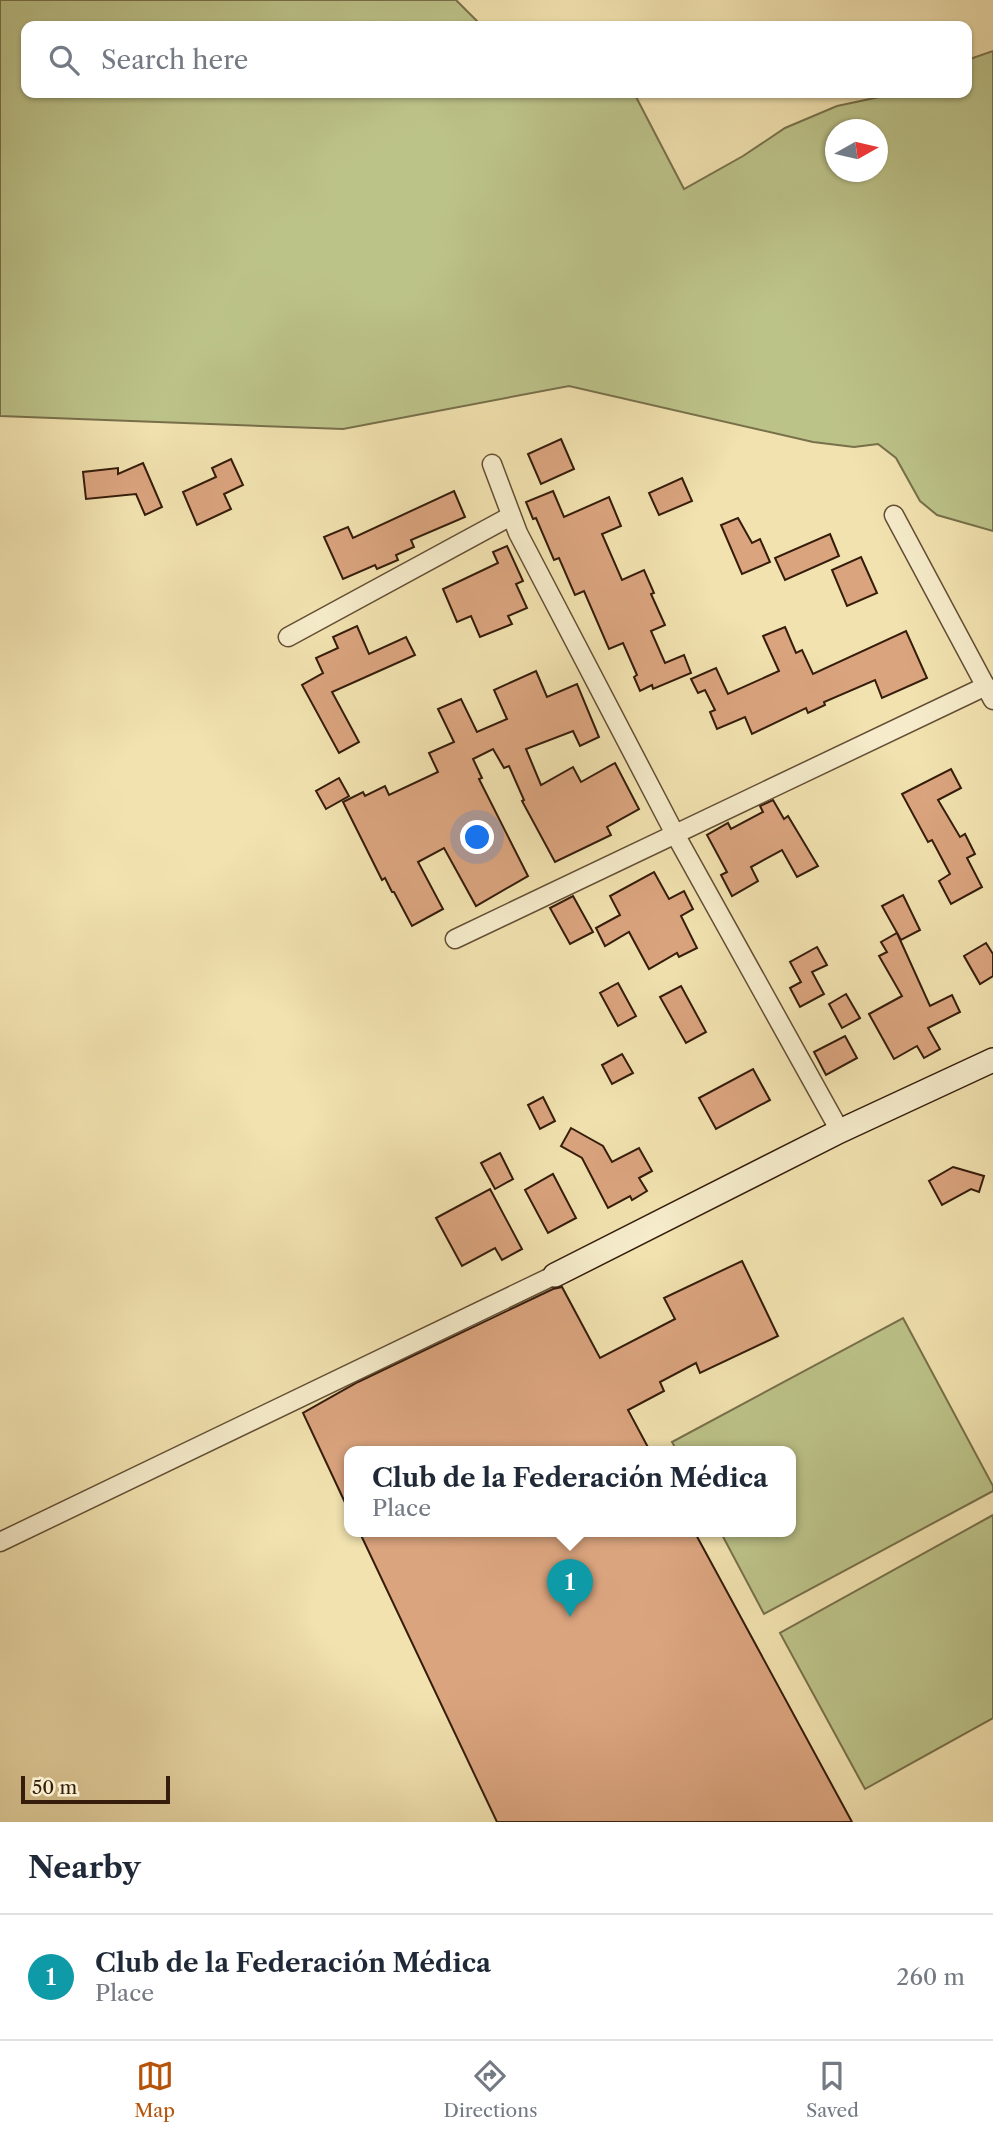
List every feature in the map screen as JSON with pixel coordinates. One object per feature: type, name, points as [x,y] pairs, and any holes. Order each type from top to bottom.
[{"type":"main road","points":[[555,1275],[840,1131],[993,1060]]},
{"type":"street","points":[[492,464],[511,516],[675,834],[840,1131]]},
{"type":"street","points":[[455,939],[675,834],[989,693],[894,515]]},
{"type":"street","points":[[288,637],[511,516]]},
{"type":"street","points":[[0,1542],[555,1275]]},
{"type":"green space","points":[[0,0],[456,0],[477,21],[21,21],[21,98],[637,98],[684,189],[743,156],[785,128],[837,106],[875,98],[972,98],[972,58],[993,51],[993,531],[937,515],[920,501],[896,458],[878,444],[854,447],[813,442],[569,386],[343,429],[0,416]]},
{"type":"green space","points":[[903,1318],[993,1486],[993,1491],[764,1614],[723,1537],[796,1537],[796,1446],[674,1446],[672,1442]]},
{"type":"green space","points":[[993,1515],[993,1718],[865,1789],[780,1633]]},
{"type":"building","points":[[561,439],[574,469],[541,484],[528,454]]},
{"type":"building","points":[[231,459],[243,485],[224,494],[231,509],[197,525],[183,492],[216,477],[212,468]]},
{"type":"building","points":[[143,463],[162,507],[145,515],[136,494],[86,499],[83,472],[118,468],[118,474]]},
{"type":"building","points":[[682,478],[692,501],[659,515],[649,493]]},
{"type":"building","points":[[454,491],[465,517],[411,540],[414,547],[396,555],[398,560],[377,569],[375,565],[343,579],[324,537],[348,527],[353,538]]},
{"type":"building","points":[[553,491],[564,517],[609,497],[621,526],[602,534],[622,580],[644,570],[665,625],[651,631],[665,663],[684,655],[691,673],[653,689],[652,685],[640,691],[634,677],[637,675],[623,643],[609,649],[584,591],[575,595],[559,558],[554,560],[536,518],[533,519],[526,502]]},
{"type":"building","points":[[738,518],[752,543],[760,539],[770,562],[742,574],[721,525]]},
{"type":"building","points":[[830,534],[839,556],[785,580],[775,558]]},
{"type":"building","points":[[507,546],[523,581],[516,584],[527,608],[508,616],[512,624],[480,637],[471,616],[457,622],[443,589],[498,563],[493,552]]},
{"type":"building","points":[[861,557],[877,593],[847,606],[832,570]]},
{"type":"building","points":[[357,626],[369,654],[406,637],[415,655],[332,692],[359,742],[339,753],[302,685],[323,673],[316,658],[338,648],[333,637]]},
{"type":"building","points":[[785,627],[796,653],[802,650],[813,674],[906,631],[927,678],[882,698],[875,680],[824,702],[825,705],[808,713],[806,708],[752,734],[745,717],[717,729],[710,712],[715,710],[705,690],[698,693],[691,679],[716,668],[728,694],[779,671],[763,636]]},
{"type":"building","points":[[536,671],[547,697],[577,684],[599,737],[580,746],[573,731],[526,749],[541,785],[573,767],[581,782],[615,763],[639,809],[607,827],[611,835],[555,862],[522,801],[524,800],[509,766],[504,768],[493,749],[473,759],[482,778],[479,779],[528,876],[476,906],[444,848],[418,862],[443,909],[412,926],[385,878],[382,880],[343,802],[363,792],[365,796],[385,786],[389,795],[438,772],[429,753],[454,742],[438,709],[461,699],[477,732],[507,719],[494,690]]},
{"type":"building","points":[[951,769],[961,788],[938,800],[960,837],[965,834],[975,854],[967,858],[982,887],[951,904],[939,881],[950,874],[932,840],[928,842],[902,794]]},
{"type":"building","points":[[339,778],[349,796],[326,809],[316,791]]},
{"type":"building","points":[[773,800],[784,819],[788,816],[818,866],[797,877],[782,850],[751,867],[758,881],[732,896],[721,875],[727,872],[707,835],[728,823],[731,829],[763,812],[760,806]]},
{"type":"building","points":[[654,872],[669,899],[684,891],[693,909],[681,916],[697,948],[679,957],[677,953],[649,969],[629,932],[605,946],[596,928],[620,915],[610,896]]},
{"type":"building","points":[[903,895],[920,930],[901,940],[882,906]]},
{"type":"building","points":[[573,896],[593,932],[570,944],[550,908]]},
{"type":"building","points":[[897,933],[930,1006],[952,995],[960,1012],[928,1028],[940,1049],[924,1058],[917,1046],[894,1059],[869,1014],[902,996],[879,956],[887,952],[881,942]]},
{"type":"building","points":[[986,943],[993,954],[993,976],[980,984],[964,956]]},
{"type":"building","points":[[817,947],[827,965],[812,972],[824,994],[800,1007],[790,988],[801,982],[790,962]]},
{"type":"building","points":[[618,983],[636,1016],[618,1026],[600,993]]},
{"type":"building","points":[[681,986],[706,1032],[686,1043],[660,997]]},
{"type":"building","points":[[846,994],[860,1018],[842,1028],[829,1004]]},
{"type":"building","points":[[845,1036],[857,1058],[826,1075],[814,1052]]},
{"type":"building","points":[[622,1054],[633,1073],[612,1084],[602,1065]]},
{"type":"building","points":[[753,1069],[770,1100],[716,1129],[699,1098]]},
{"type":"building","points":[[543,1097],[555,1121],[540,1129],[528,1105]]},
{"type":"building","points":[[571,1128],[603,1146],[612,1162],[639,1148],[652,1171],[639,1178],[647,1191],[632,1200],[630,1196],[608,1208],[582,1158],[561,1146]]},
{"type":"building","points":[[500,1153],[513,1179],[495,1189],[481,1163]]},
{"type":"building","points":[[953,1167],[984,1176],[979,1192],[971,1189],[942,1205],[929,1181]]},
{"type":"building","points":[[553,1174],[576,1218],[548,1233],[525,1190]]},
{"type":"building","points":[[490,1189],[522,1249],[502,1260],[495,1248],[462,1266],[436,1218]]},
{"type":"building","points":[[742,1261],[778,1336],[700,1373],[696,1363],[660,1382],[664,1391],[628,1410],[647,1446],[344,1446],[344,1500],[303,1413],[358,1382],[553,1289],[562,1287],[600,1358],[675,1319],[664,1298]]},
{"type":"building","points":[[362,1537],[697,1537],[852,1822],[497,1822]]},
{"type":"place","name":"Club de la Federación Médica","points":[[570,1617]]}]
